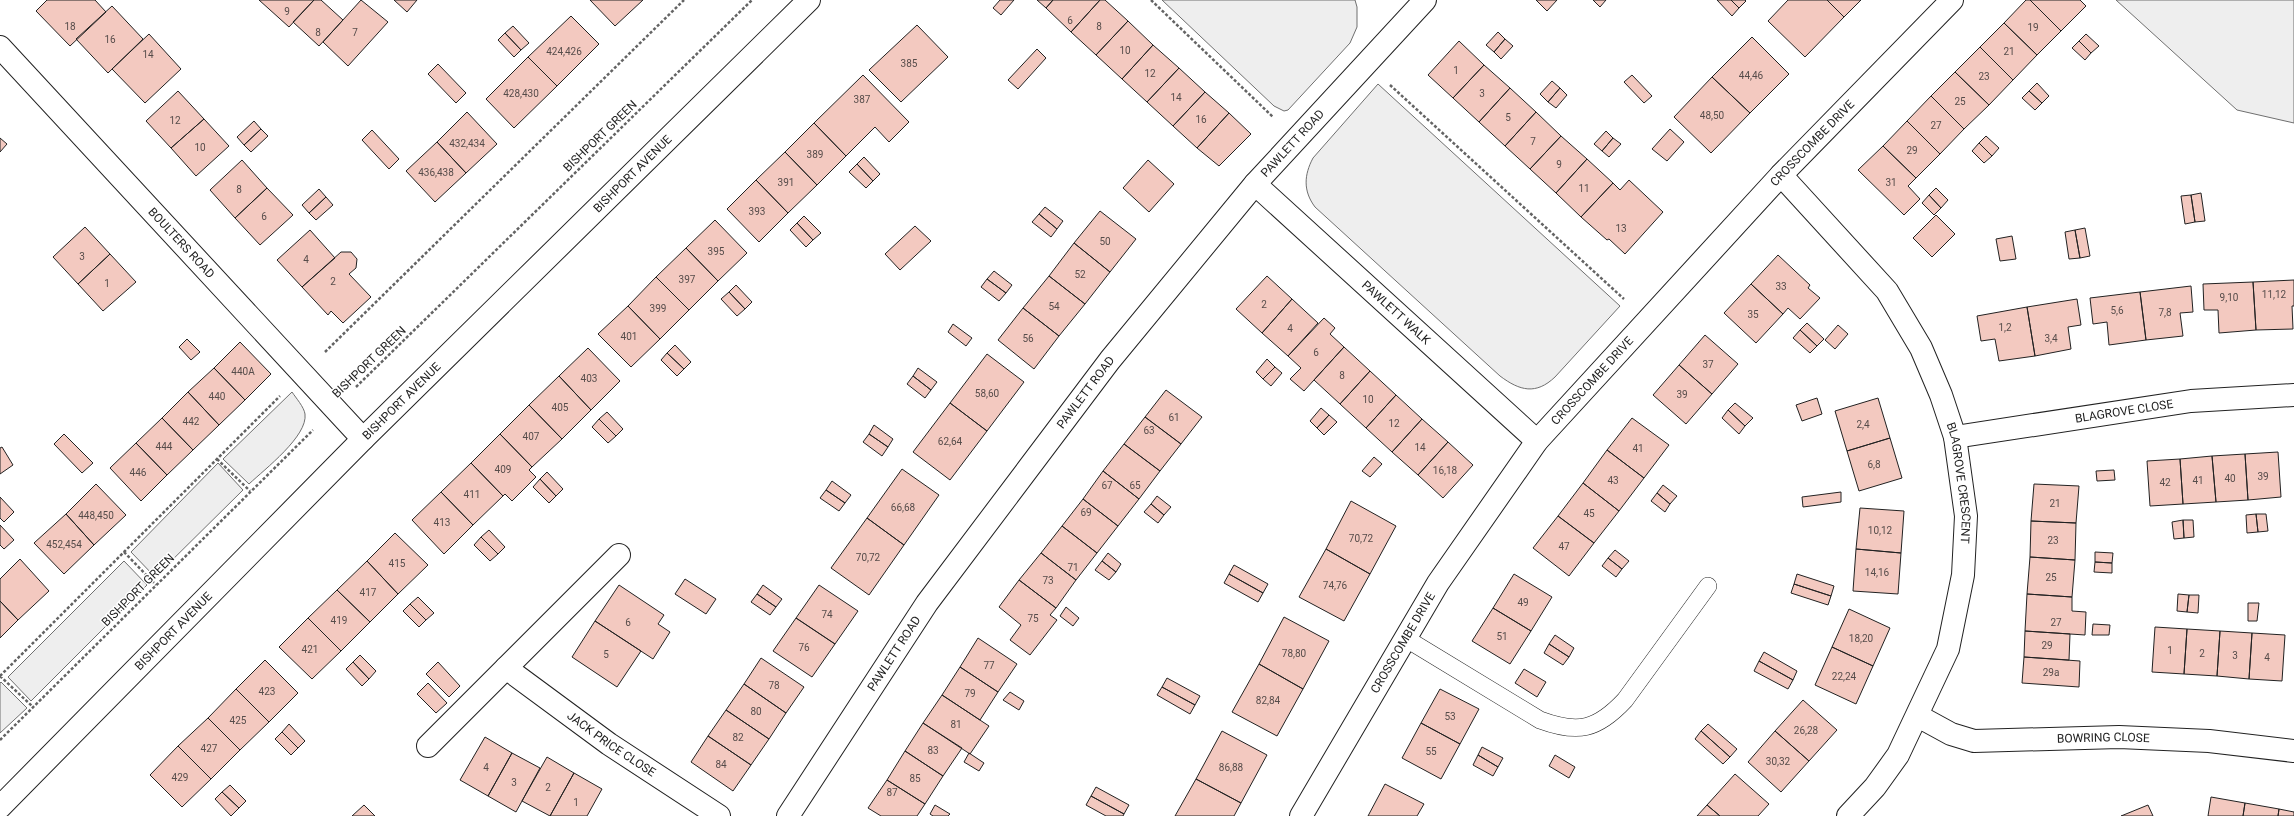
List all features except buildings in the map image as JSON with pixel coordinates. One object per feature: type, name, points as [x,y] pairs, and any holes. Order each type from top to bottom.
[{"type":"street","name":"BISHPORT AVENUE","points":[[0,807],[363,439],[809,0]]},
{"type":"street","name":"CROSSCOMBE DRIVE","points":[[1301,816],[1438,583],[1537,441],[1647,319],[1781,175],[1952,0]]},
{"type":"street","name":"PAWLETT ROAD","points":[[788,816],[927,603],[1110,360],[1255,184],[1295,138],[1366,63],[1414,4]]},
{"type":"street","name":"BOULTERS ROAD","points":[[0,47],[336,407],[363,439]]},
{"type":"street","name":"BLAGROVE CRESCENT","points":[[1781,175],[1887,291],[1921,348],[1941,395],[1955,437],[1966,516],[1963,575],[1948,650],[1918,716],[1898,755],[1875,787],[1848,816]]},
{"type":"street","name":"PAWLETT WALK","points":[[1255,184],[1537,441]]},
{"type":"street","name":"BLAGROVE CLOSE","points":[[1955,437],[2190,401],[2294,395]]},
{"type":"street","points":[[428,746],[619,555]]},
{"type":"street","name":"JACK PRICE CLOSE","points":[[506,668],[609,744],[719,816]]},
{"type":"street","name":"BOWRING CLOSE","points":[[1918,716],[1951,734],[1974,741],[2119,737],[2209,741],[2294,751]]},
{"type":"lane","points":[[1405,638],[1540,720],[1558,727],[1578,729],[1596,724],[1612,715],[1625,700],[1708,586]]},
{"type":"path","points":[[33,707],[0,676],[303,373],[684,0]]},
{"type":"path","name":"BISHPORT GREEN","points":[[0,740],[250,491],[752,0]]},
{"type":"path","points":[[1151,0],[1295,138]]},
{"type":"path","points":[[1366,63],[1647,319]]},
{"type":"path","points":[[217,459],[250,491]]},
{"type":"path","points":[[124,552],[156,585]]},
{"type":"shaded area","points":[[1162,0],[1355,0],[1357,7],[1357,27],[1350,43],[1288,110],[1284,111],[1274,106]]},
{"type":"shaded area","points":[[2116,0],[2294,0],[2294,123],[2237,110]]},
{"type":"shaded area","points":[[1378,84],[1620,306],[1555,377],[1541,387],[1535,389],[1521,388],[1500,376],[1315,207],[1311,201],[1308,195],[1306,183],[1308,171],[1313,158]]},
{"type":"shaded area","points":[[292,392],[302,406],[305,414],[304,423],[300,432],[284,452],[249,484],[223,459]]},
{"type":"shaded area","points":[[218,463],[243,490],[155,577],[131,552]]},
{"type":"shaded area","points":[[124,561],[147,585],[31,701],[8,677]]},
{"type":"shaded area","points":[[1,682],[27,708],[0,733],[0,683]]}]
